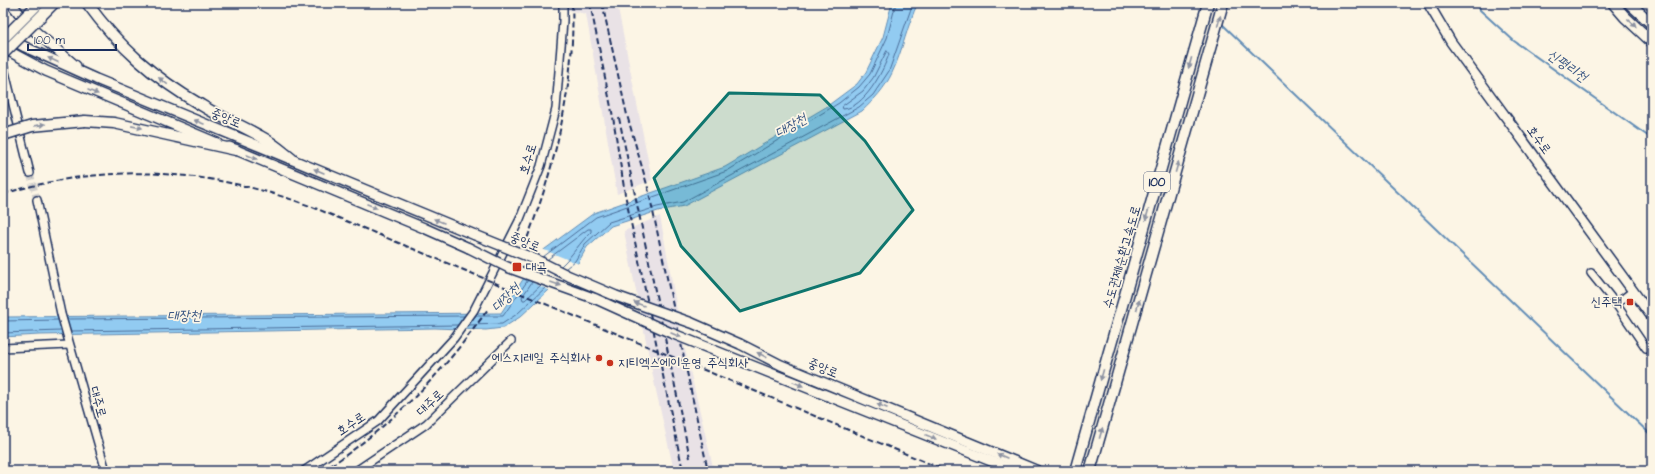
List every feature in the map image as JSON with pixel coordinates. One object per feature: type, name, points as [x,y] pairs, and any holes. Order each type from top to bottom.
[{"type":"highway","points":[[3,39],[39,3]]},
{"type":"highway","points":[[3,54],[54,3]]},
{"type":"highway","points":[[86,3],[105,28],[126,50],[156,76],[202,106],[261,136],[292,159]]},
{"type":"highway","name":"수도권제1순환고속도로","points":[[1075,468],[1208,3]]},
{"type":"highway","name":"100","points":[[1090,471],[1223,3]]},
{"type":"highway","points":[[1613,3],[1625,17],[1652,42]]},
{"type":"highway","points":[[1629,3],[1652,24]]},
{"type":"highway","points":[[3,135],[32,126],[85,121],[121,124],[236,150]]},
{"type":"main road","points":[[11,3],[30,27],[86,74]]},
{"type":"main road","name":"호수로","points":[[1428,3],[1451,42],[1652,317]]},
{"type":"main road","name":"중앙로","points":[[3,35],[25,47],[86,74],[537,260],[569,276],[616,296],[692,323],[740,344],[781,365],[1038,471]]},
{"type":"main road","name":"중앙로","points":[[3,49],[84,88],[424,228],[512,269],[596,299],[671,333],[1016,471]]},
{"type":"street","name":"호수로","points":[[304,471],[378,421],[454,338],[474,310],[520,219],[541,166],[556,109],[563,3]]},
{"type":"street","points":[[4,68],[30,173]]},
{"type":"street","name":"대주로","points":[[37,200],[68,342],[106,471]]},
{"type":"street","points":[[1591,273],[1616,304],[1646,348]]},
{"type":"street","points":[[1616,304],[1633,291]]},
{"type":"street","name":"대주로","points":[[356,471],[426,424],[511,341]]},
{"type":"street","points":[[3,348],[68,342]]},
{"type":"highlighted area","points":[[729,93],[820,95],[865,141],[913,210],[860,273],[740,311],[681,246],[654,178]]},
{"type":"shaded area","points":[[563,3],[617,3],[652,180],[617,194],[586,14],[563,9]]},
{"type":"shaded area","points":[[660,216],[682,337],[714,471],[674,471],[655,386],[624,231]]},
{"type":"water","name":"대장천","points":[[892,3],[918,3],[896,64],[886,84],[871,103],[862,111],[684,206],[658,211],[611,226],[587,247],[578,263],[520,317],[503,328],[486,330],[435,328],[39,335],[3,337],[3,317],[501,313],[541,252],[594,213],[725,167],[826,107],[857,84],[866,72],[883,37]]},
{"type":"pier","points":[[542,249],[579,264],[551,291],[522,278]]},
{"type":"waterway","name":"신평리천","points":[[1478,3],[1480,10],[1514,41],[1652,139]]},
{"type":"waterway","points":[[1221,23],[1652,436]]},
{"type":"tunnel","points":[[30,173],[37,200]]},
{"type":"railway","points":[[524,246],[545,188],[561,127],[570,64],[572,3]]},
{"type":"railway","points":[[590,3],[613,117],[625,194],[683,471]]},
{"type":"railway","points":[[602,3],[627,115],[648,188],[708,471]]},
{"type":"railway","points":[[619,118],[690,458]]},
{"type":"railway","points":[[3,194],[42,184],[81,177],[119,174],[157,174],[195,177],[272,193],[310,206],[947,471]]},
{"type":"railway","points":[[323,471],[371,436],[414,398],[452,356],[488,309]]},
{"type":"place","name":"대곡","points":[[517,267]]},
{"type":"place","name":"신주택","points":[[1630,302]]},
{"type":"place","name":"에스지레일 주식회사","points":[[599,358]]},
{"type":"place","name":"지티엑스에이운영 주식회사","points":[[610,363]]}]
